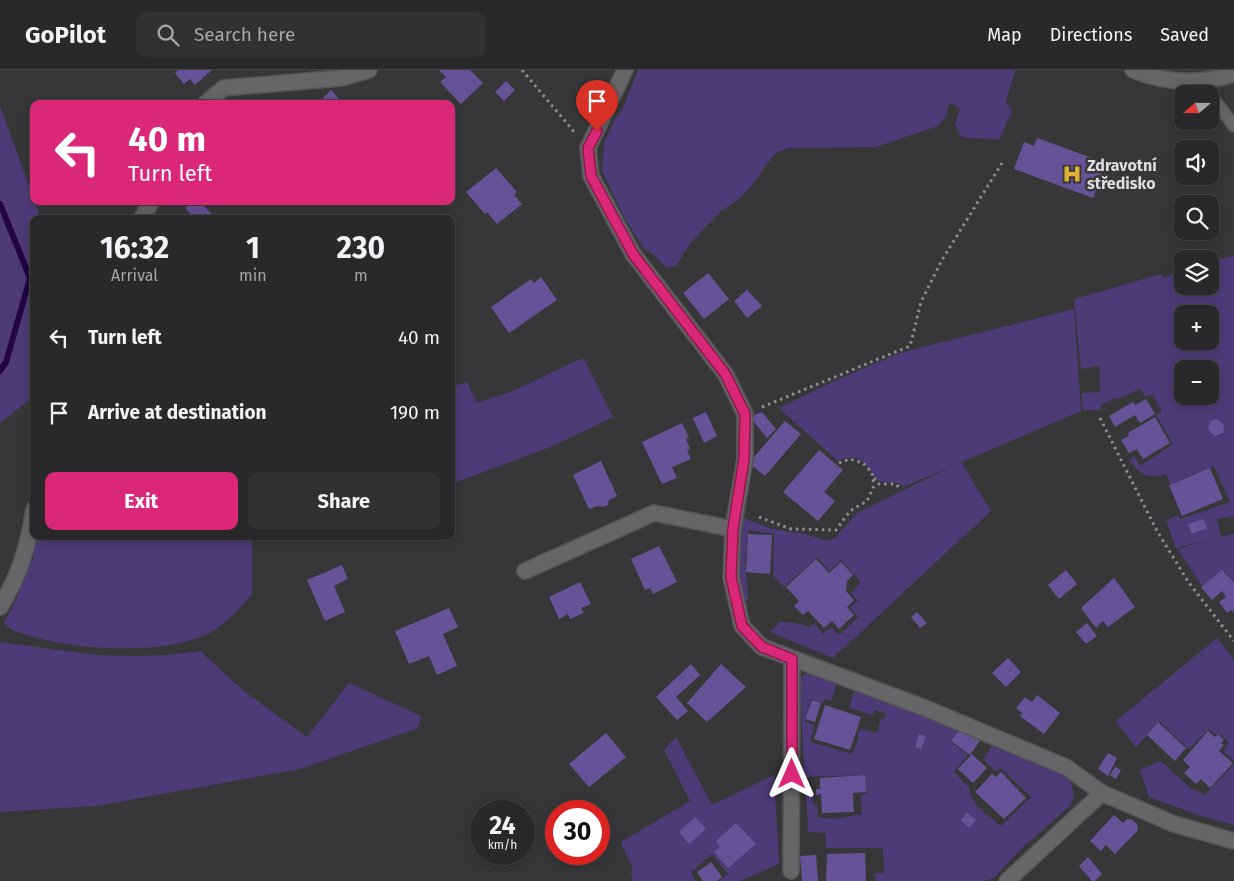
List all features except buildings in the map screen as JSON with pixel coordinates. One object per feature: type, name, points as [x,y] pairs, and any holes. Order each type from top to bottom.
[{"type":"street","points":[[210,100],[224,88],[340,78],[368,70]]},
{"type":"street","points":[[625,70],[588,148],[591,176],[633,254],[726,375],[745,414],[744,459],[733,529],[731,577],[742,626],[762,647],[925,708],[1066,767],[1102,793],[1174,824],[1234,841]]},
{"type":"street","points":[[1133,70],[1154,79],[1208,82],[1234,74]]},
{"type":"street","points":[[525,571],[654,513],[733,529]]},
{"type":"street","points":[[0,607],[9,593],[26,552],[30,530]]},
{"type":"street","points":[[791,871],[792,659]]},
{"type":"street","points":[[1007,881],[1102,793]]},
{"type":"lane","points":[[1208,82],[1213,98],[1234,126]]},
{"type":"path","points":[[522,70],[588,148]]},
{"type":"path","points":[[745,414],[910,346],[921,302],[942,260],[1002,163]]},
{"type":"path","points":[[1100,418],[1157,531],[1188,583],[1234,641]]},
{"type":"path","points":[[759,517],[790,529],[836,530],[850,511],[867,500],[876,485],[869,468],[860,462],[847,459],[839,463]]},
{"type":"path","points":[[876,485],[897,484],[899,487]]},
{"type":"shaded area","points":[[638,70],[1015,70],[1006,102],[1012,111],[999,140],[961,136],[955,125],[960,108],[949,103],[946,116],[938,126],[876,147],[789,148],[775,153],[753,184],[738,200],[721,211],[691,242],[676,266],[667,268],[654,255],[644,249],[624,217],[602,170],[604,143],[615,119],[623,108]]},
{"type":"shaded area","points":[[0,106],[30,189],[30,205],[36,205],[40,215],[30,215],[30,399],[0,423]]},
{"type":"shaded area","points":[[1234,256],[1234,522],[1233,516],[1217,519],[1221,537],[1234,534],[1234,581],[1223,570],[1202,586],[1178,549],[1216,538],[1176,548],[1166,521],[1178,515],[1180,519],[1230,502],[1214,466],[1170,484],[1166,474],[1145,475],[1137,470],[1129,461],[1134,456],[1140,466],[1173,444],[1156,415],[1162,411],[1152,394],[1146,397],[1140,389],[1101,405],[1101,410],[1083,410],[1081,393],[1100,392],[1099,366],[1081,369],[1074,299],[1161,274],[1163,278],[1174,274],[1174,295],[1219,295],[1219,259]]},
{"type":"shaded area","points":[[1074,309],[1081,411],[903,487],[898,483],[878,481],[862,461],[852,457],[838,461],[779,408],[834,381],[900,353]]},
{"type":"shaded area","points":[[584,359],[613,417],[553,446],[455,483],[455,386],[467,382],[477,403],[513,391],[578,360]]},
{"type":"shaded area","points":[[961,462],[991,511],[833,658],[770,632],[780,622],[800,624],[809,628],[814,623],[823,634],[831,627],[839,635],[858,617],[850,608],[858,601],[851,593],[861,582],[841,560],[829,571],[817,557],[784,587],[773,576],[774,534],[749,530],[745,560],[748,600],[742,601],[736,579],[738,516],[772,529],[806,534],[823,540],[834,539],[857,513]]},
{"type":"shaded area","points":[[35,540],[252,540],[252,594],[230,618],[210,633],[184,642],[164,646],[119,648],[74,645],[53,641],[14,631],[4,623],[16,600],[28,566],[34,558]]},
{"type":"shaded area","points":[[1217,638],[1234,659],[1234,761],[1223,751],[1229,742],[1218,733],[1216,735],[1209,729],[1189,749],[1159,721],[1136,748],[1116,721]]},
{"type":"shaded area","points":[[0,642],[96,655],[169,655],[200,651],[244,691],[305,736],[308,736],[349,683],[421,716],[418,728],[300,769],[96,806],[0,812]]},
{"type":"shaded area","points":[[807,673],[829,680],[836,685],[831,701],[825,699],[823,703],[811,699],[804,721],[814,725],[810,742],[852,754],[859,738],[857,737],[860,729],[877,733],[881,718],[883,720],[886,713],[874,710],[873,715],[849,708],[855,687],[961,725],[951,742],[968,755],[954,772],[969,787],[976,804],[1001,826],[1031,797],[1001,768],[995,771],[983,759],[998,741],[1065,775],[1073,790],[1070,806],[1022,848],[994,878],[984,881],[876,881],[875,873],[884,873],[883,848],[826,848],[825,833],[808,832],[806,789],[811,789],[814,805],[817,806],[818,817],[833,819],[862,814],[861,795],[866,794],[864,775],[804,777],[800,678]]},
{"type":"shaded area","points":[[676,737],[712,805],[774,775],[779,864],[740,881],[719,881],[728,874],[712,854],[691,872],[695,881],[633,881],[631,874],[633,869],[621,842],[690,801],[664,750]]},
{"type":"shaded area","points":[[1161,761],[1190,788],[1205,795],[1234,764],[1234,825],[1198,815],[1149,797],[1140,770]]},
{"type":"waterway","points":[[0,204],[30,278],[6,362],[0,371]]},
{"type":"place","name":"Zdravotní středisko","points":[[1072,174]]},
{"type":"route","points":[[597,131],[588,148],[591,176],[633,254],[726,375],[745,414],[744,459],[733,529],[731,577],[742,626],[762,647],[792,659],[792,774]]}]
